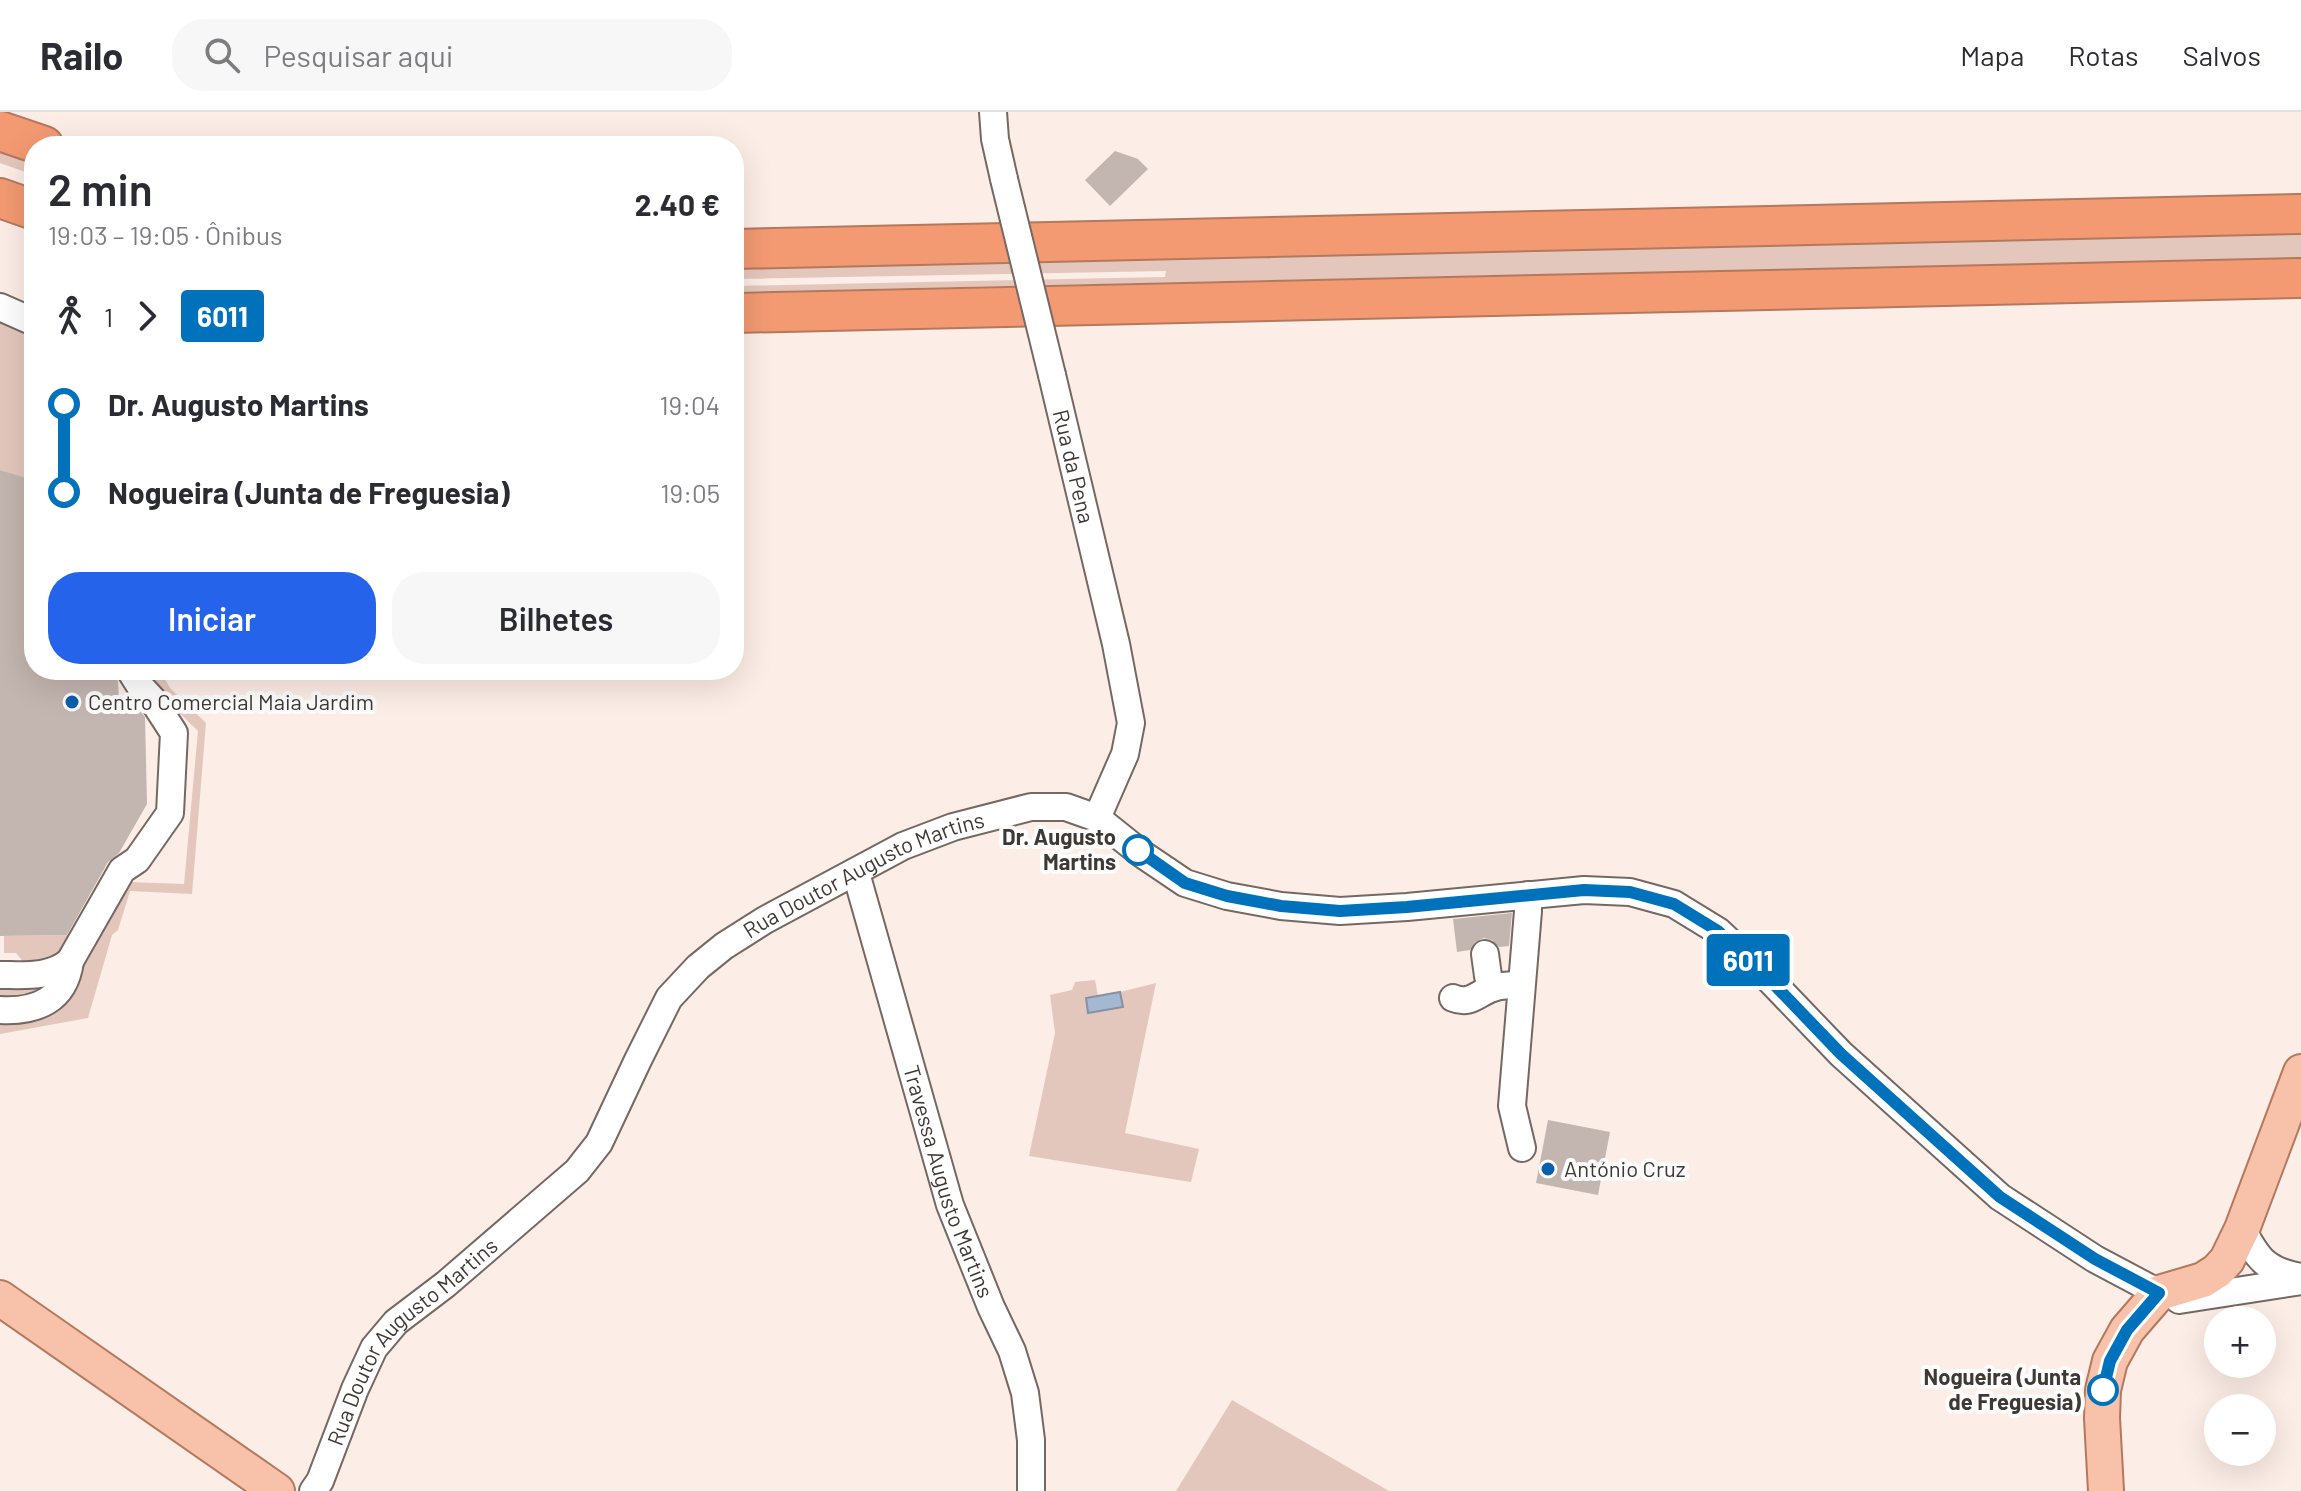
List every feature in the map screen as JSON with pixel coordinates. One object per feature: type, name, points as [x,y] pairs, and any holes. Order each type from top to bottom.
[{"type":"highway","points":[[2,131],[24,139]]},
{"type":"highway","points":[[0,198],[24,206]]},
{"type":"highway","points":[[744,249],[2301,214]]},
{"type":"highway","points":[[744,313],[2301,278]]},
{"type":"main road","points":[[2106,1491],[2102,1418],[2103,1390],[2110,1361],[2127,1330],[2153,1299],[2203,1280],[2227,1260],[2242,1229],[2301,1072]]},
{"type":"main road","points":[[0,1298],[277,1491]]},
{"type":"street","name":"Rua da Pena","points":[[993,112],[995,139],[1004,179],[1121,668],[1131,723],[1125,754],[1097,818]]},
{"type":"street","points":[[0,307],[24,318]]},
{"type":"street","points":[[0,975],[52,973],[70,961],[122,870],[137,860],[170,813],[174,733],[136,680]]},
{"type":"street","name":"Rua Doutor Augusto Martins","points":[[313,1491],[320,1481],[374,1348],[396,1322],[446,1284],[577,1171],[599,1143],[669,998],[698,967],[765,920],[903,846],[953,827],[1031,807],[1066,807],[1097,818],[1185,883],[1227,896],[1281,906],[1340,911],[1584,890],[1630,892],[1674,904],[1718,931],[1841,1054],[2000,1197],[2153,1299]]},
{"type":"street","name":"Travessa Augusto Martins","points":[[856,873],[950,1205],[1012,1351],[1025,1393],[1031,1440],[1031,1491]]},
{"type":"street","points":[[1522,1148],[1512,1106],[1528,895]]},
{"type":"street","points":[[1485,954],[1493,988]]},
{"type":"street","points":[[0,1010],[27,1009],[54,996],[68,976],[70,961]]},
{"type":"street","points":[[1453,998],[1470,1001],[1493,988],[1521,985]]},
{"type":"street","points":[[2242,1229],[2255,1254],[2267,1265],[2301,1279]]},
{"type":"street","points":[[2153,1299],[2301,1279]]},
{"type":"shaded area","points":[[0,151],[24,159],[24,171],[0,163]]},
{"type":"shaded area","points":[[2301,234],[2301,258],[744,292],[744,286],[1165,277],[1166,271],[744,279],[744,268]]},
{"type":"shaded area","points":[[0,314],[24,325],[24,477],[0,470]]},
{"type":"shaded area","points":[[152,680],[166,680],[206,723],[192,894],[130,891],[118,930],[112,935],[88,1018],[0,1034],[0,1015],[30,1014],[128,882],[184,884],[198,731],[160,694]]},
{"type":"shaded area","points":[[73,935],[60,957],[26,965],[16,953],[4,953],[4,936]]},
{"type":"shaded area","points":[[1095,980],[1098,996],[1086,998],[1123,1007],[1120,992],[1156,983],[1125,1133],[1199,1149],[1191,1182],[1029,1156],[1055,1033],[1050,995],[1072,990],[1075,982]]},
{"type":"shaded area","points":[[0,986],[55,987],[0,1005]]},
{"type":"shaded area","points":[[1232,1400],[1389,1491],[1176,1491]]},
{"type":"water","points":[[1120,992],[1123,1007],[1088,1013],[1086,998]]},
{"type":"building","points":[[1115,151],[1138,159],[1148,169],[1110,206],[1085,180]]},
{"type":"building","name":"Centro Comercial Maia Jardim","points":[[0,470],[24,477],[24,680],[117,680],[119,701],[132,701],[145,717],[147,804],[119,853],[108,862],[67,935],[0,936]]},
{"type":"building","points":[[1512,913],[1509,946],[1499,947],[1492,940],[1484,938],[1475,942],[1470,950],[1457,952],[1453,919]]},
{"type":"building","points":[[1548,1120],[1610,1132],[1598,1195],[1536,1183]]},
{"type":"bus line","name":"6011","points":[[1138,850],[1185,883],[1227,896],[1281,906],[1340,911],[1584,890],[1630,892],[1674,904],[1718,931],[1841,1054],[2000,1197],[2095,1259],[2159,1293],[2127,1330],[2110,1361],[2103,1390]]},
{"type":"place","name":"Centro Comercial Maia Jardim","points":[[72,702]]},
{"type":"place","name":"Dr. Augusto Martins","points":[[1138,850]]},
{"type":"place","name":"António Cruz","points":[[1548,1169]]},
{"type":"place","name":"Nogueira (Junta de Freguesia)","points":[[2103,1390]]}]
